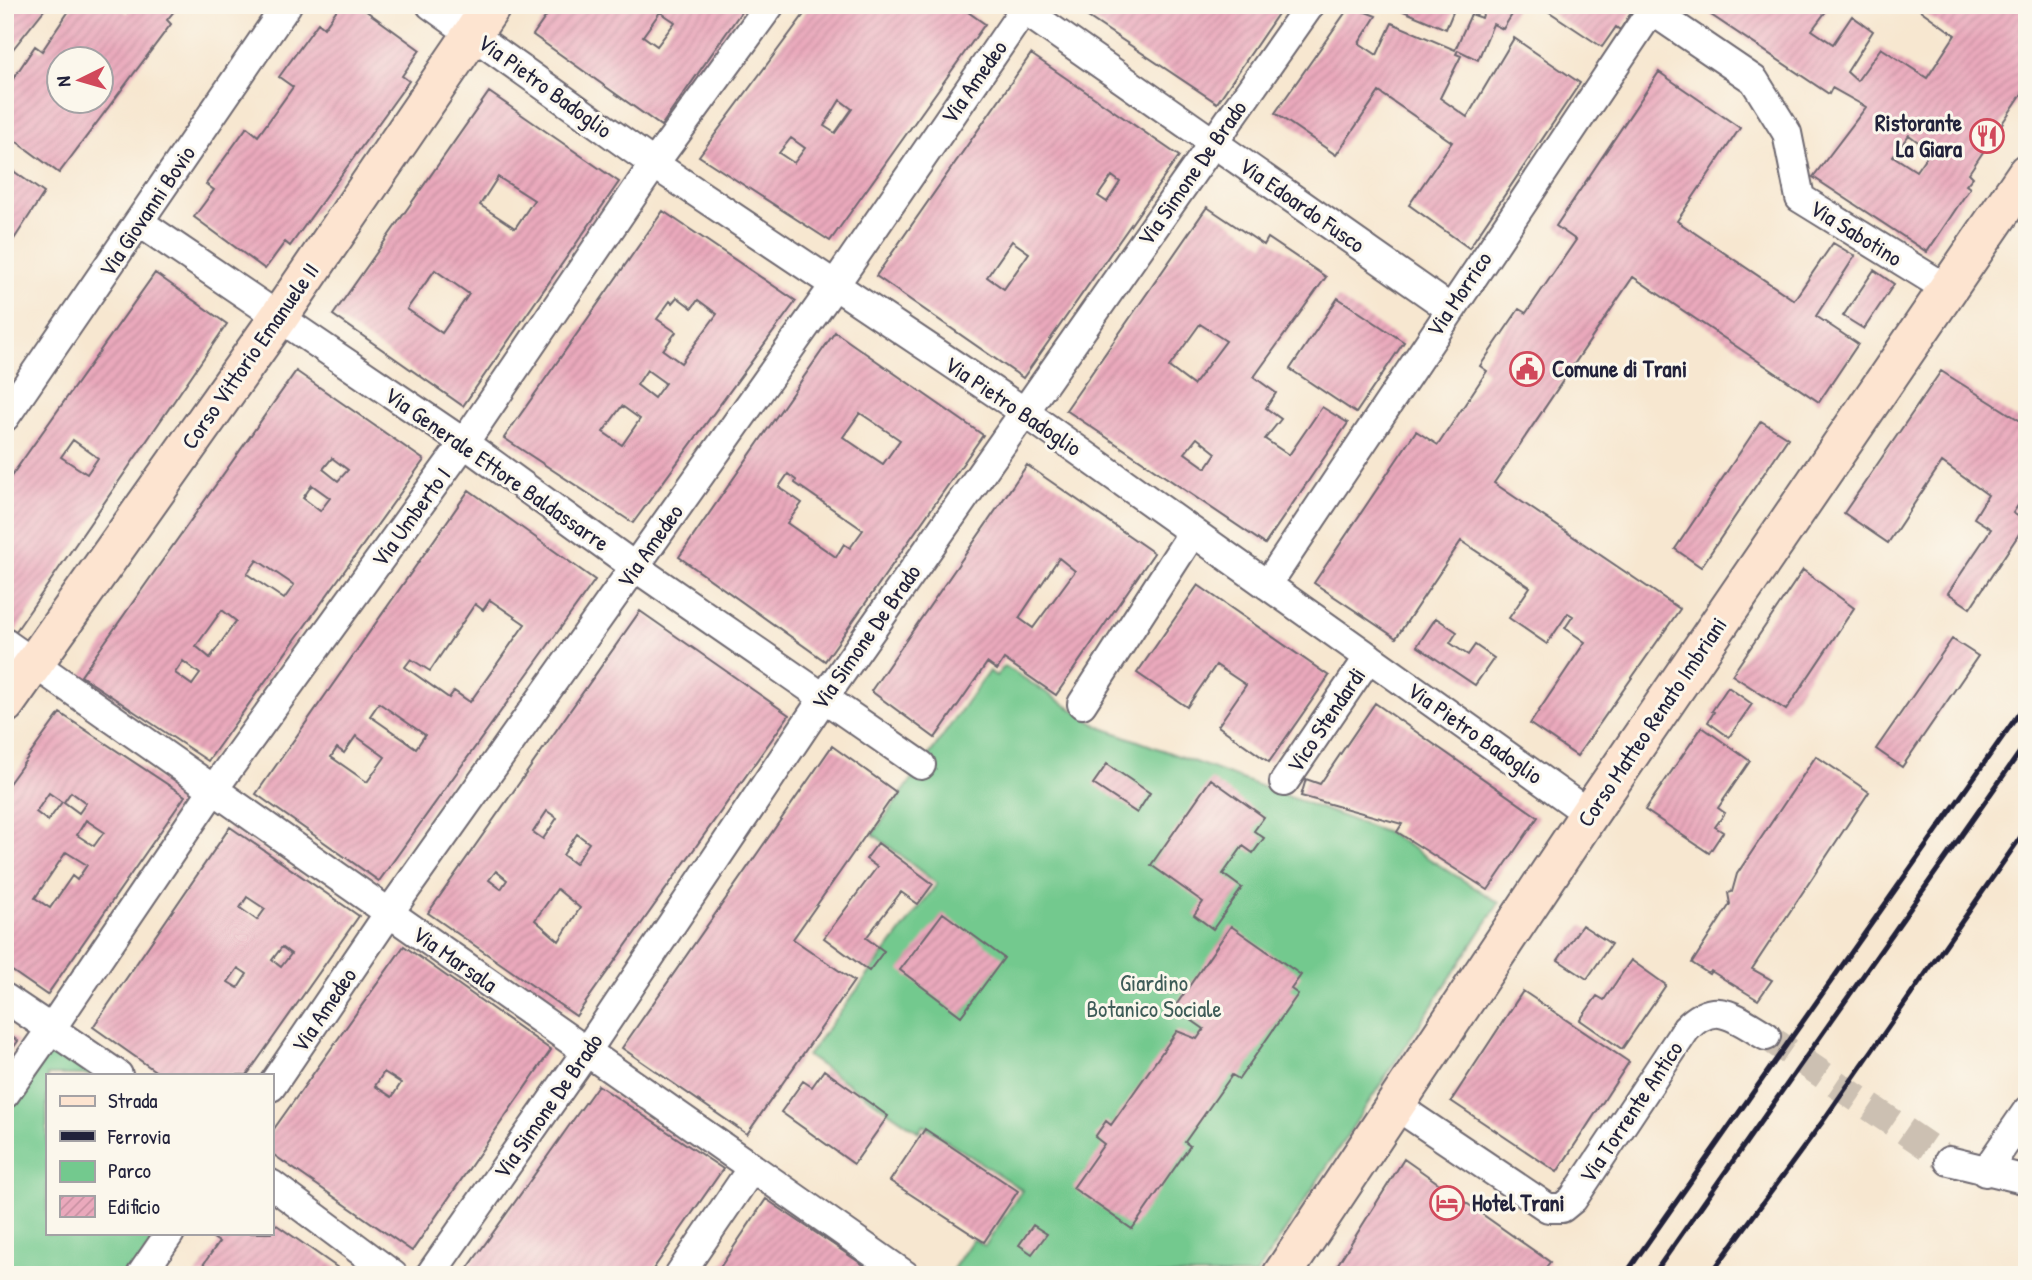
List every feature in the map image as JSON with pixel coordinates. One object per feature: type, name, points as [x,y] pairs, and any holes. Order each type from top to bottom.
[{"type":"street","name":"Via Giovanni Bovio","points":[[5,417],[287,5]]},
{"type":"street","name":"Via Pietro Badoglio","points":[[431,5],[482,20],[654,164],[1023,411],[1589,814]]},
{"type":"street","name":"Via Umberto I","points":[[5,1094],[213,790],[464,443],[654,164],[770,5]]},
{"type":"street","name":"Via Simone De Brado","points":[[430,1275],[586,1052],[823,699],[1310,5]]},
{"type":"street","name":"Via Edoardo Fusco","points":[[1023,7],[1449,308]]},
{"type":"street","name":"Via Amedeo","points":[[273,1084],[389,914],[834,286],[1023,7]]},
{"type":"street","name":"Via Sabotino","points":[[1653,8],[1754,80],[1787,133],[1800,198],[1949,290]]},
{"type":"street","name":"Via Morrico","points":[[1267,585],[1449,308],[1653,8]]},
{"type":"street","name":"Corso Vittorio Emanuele II","points":[[5,704],[20,652],[279,317],[482,20]]},
{"type":"street","name":"Corso Matteo Renato Imbriani","points":[[1282,1275],[1589,814],[2027,173]]},
{"type":"street","name":"Via Generale Ettore Baldassarre","points":[[139,222],[464,443],[635,567],[922,765]]},
{"type":"street","points":[[1082,704],[1194,532]]},
{"type":"street","name":"Via Marsala","points":[[20,652],[905,1275]]},
{"type":"street","name":"Vico Stendardi","points":[[1284,782],[1369,657]]},
{"type":"street","points":[[5,998],[117,1074]]},
{"type":"street","name":"Via Torrente Antico","points":[[1395,1105],[1548,1208],[1562,1208],[1573,1199],[1686,1029],[1697,1018],[1711,1013],[1726,1013],[1766,1036]]},
{"type":"street","points":[[1985,1172],[2027,1111]]},
{"type":"street","points":[[1949,1161],[1985,1172],[2027,1180]]},
{"type":"street","points":[[679,1275],[752,1168]]},
{"type":"street","points":[[273,1185],[393,1275]]},
{"type":"street","points":[[141,1275],[169,1234]]},
{"type":"green space","name":"Giardino Botanico Sociale","points":[[1005,666],[1100,727],[1390,834],[1499,903],[1256,1275],[949,1275],[973,1239],[985,1246],[1022,1190],[923,1125],[919,1132],[807,1056],[937,884],[873,834],[989,671],[996,676]]},
{"type":"green space","points":[[53,1041],[102,1074],[46,1074],[46,1234],[158,1234],[130,1275],[5,1275],[5,1108]]},
{"type":"building","points":[[5,5],[48,5],[5,59]]},
{"type":"building","points":[[73,5],[115,5],[127,13],[133,5],[179,5],[167,20],[171,24],[116,97],[116,46],[46,46],[46,116],[102,116],[59,173],[5,133],[5,73],[13,79],[35,46],[42,51]]},
{"type":"building","points":[[340,5],[358,5],[420,50],[402,76],[409,81],[290,246],[285,242],[265,269],[194,217],[214,190],[206,184],[247,127],[258,136],[293,87],[279,77],[318,23],[324,28]]},
{"type":"building","points":[[554,5],[746,5],[661,126],[533,35]],"holes":[[[660,12],[675,22],[657,46],[643,36]]]},
{"type":"building","points":[[811,5],[958,5],[985,24],[830,241],[699,156]],"holes":[[[840,100],[852,109],[835,133],[824,126]],[[791,138],[805,148],[794,163],[779,153]]]},
{"type":"building","points":[[1070,5],[1284,5],[1217,103]]},
{"type":"building","points":[[1389,5],[1456,5],[1446,29]]},
{"type":"building","points":[[1478,5],[1518,5],[1503,29],[1493,24],[1478,60],[1458,50],[1456,54],[1461,56],[1440,98],[1467,117],[1514,38],[1580,83],[1469,248],[1409,205],[1452,142],[1379,92],[1336,155],[1275,113],[1350,6],[1376,16],[1359,43],[1377,55],[1392,23],[1455,50],[1471,14],[1482,18],[1485,8]]},
{"type":"building","points":[[1539,5],[1636,5],[1620,30],[1616,27],[1602,47]]},
{"type":"building","points":[[1709,5],[1820,5],[1827,10],[1812,30],[1833,44],[1852,16],[1873,31],[1847,72],[1857,81],[1881,48],[1927,78],[1955,35],[1913,5],[2027,5],[2027,86],[1969,173],[1973,177],[1966,185],[1970,188],[1927,252],[1813,177],[1866,107],[1832,88],[1829,94],[1705,11]],"holes":[[[1909,135],[1930,151],[1916,171],[1893,156]]]},
{"type":"building","points":[[1031,54],[1179,156],[1023,378],[876,276]],"holes":[[[1112,176],[1120,182],[1107,202],[1098,196]],[[1012,241],[1029,253],[1004,289],[987,277]]]},
{"type":"building","name":"Comune di Trani","points":[[1659,72],[1740,128],[1677,221],[1794,300],[1833,243],[1855,256],[1816,316],[1858,344],[1819,402],[1633,277],[1494,483],[1680,609],[1577,756],[1530,724],[1585,642],[1565,628],[1573,616],[1568,613],[1547,644],[1509,618],[1530,587],[1461,541],[1396,638],[1314,583],[1416,431],[1438,445],[1487,371],[1480,366],[1519,309],[1526,313],[1576,240],[1556,226]]},
{"type":"building","points":[[489,92],[619,182],[463,406],[333,315]],"holes":[[[498,177],[534,200],[515,228],[480,205]],[[435,270],[469,294],[442,333],[407,309]]]},
{"type":"building","points":[[5,165],[44,193],[5,253]]},
{"type":"building","points":[[1207,207],[1264,245],[1268,238],[1326,277],[1254,377],[1276,393],[1266,408],[1281,419],[1265,439],[1289,455],[1322,407],[1348,423],[1265,544],[1066,410]],"holes":[[[1200,324],[1226,341],[1193,385],[1169,367]],[[1197,438],[1216,453],[1206,468],[1185,453]]]},
{"type":"building","points":[[663,211],[796,301],[633,523],[504,438]],"holes":[[[677,297],[692,308],[698,300],[717,314],[681,363],[663,350],[676,332],[657,319],[670,301],[672,303]],[[647,370],[665,383],[654,398],[637,385]],[[622,406],[640,419],[622,445],[603,432]]]},
{"type":"building","points":[[1874,270],[1894,284],[1864,329],[1843,316]]},
{"type":"building","points":[[155,273],[227,324],[16,631],[5,624],[5,485]],"holes":[[[73,440],[98,458],[87,474],[61,457]]]},
{"type":"building","points":[[1338,298],[1404,342],[1356,413],[1290,369]]},
{"type":"building","points":[[835,332],[983,435],[825,661],[679,557]],"holes":[[[860,413],[900,440],[883,464],[843,437]],[[788,474],[796,480],[795,483],[863,530],[850,548],[844,544],[836,557],[787,523],[802,503],[779,487]]]},
{"type":"building","points":[[296,371],[424,460],[208,761],[81,676]],"holes":[[[332,458],[348,470],[338,481],[323,469]],[[312,485],[330,498],[320,511],[303,498]],[[257,560],[294,585],[284,599],[247,574]],[[222,610],[236,621],[210,658],[196,646]],[[183,661],[200,674],[192,685],[175,673]]]},
{"type":"building","points":[[1941,371],[2027,425],[2027,492],[2013,513],[2027,522],[1970,608],[1948,593],[1991,529],[1974,518],[1988,495],[1942,462],[1888,543],[1844,513]]},
{"type":"building","points":[[1761,421],[1788,438],[1701,567],[1675,549]]},
{"type":"building","points":[[1027,465],[1154,553],[1056,695],[1004,659],[997,670],[987,663],[935,738],[871,691]],"holes":[[[1059,558],[1075,571],[1033,628],[1019,618]]]},
{"type":"building","points":[[469,490],[595,580],[379,881],[256,794]],"holes":[[[490,600],[525,624],[470,702],[454,691],[449,698],[405,667],[411,659],[430,671],[475,604],[483,610]],[[379,703],[425,735],[416,748],[370,716]],[[356,736],[385,757],[367,782],[331,757],[337,748],[344,753]]]},
{"type":"building","points":[[1803,570],[1854,608],[1786,710],[1732,675]]},
{"type":"building","points":[[1198,585],[1329,676],[1269,762],[1218,726],[1246,685],[1216,665],[1187,707],[1137,673]]},
{"type":"building","points":[[640,611],[789,715],[576,1016],[428,913]],"holes":[[[547,811],[557,818],[543,839],[533,832]],[[577,834],[589,843],[575,864],[563,855]],[[496,871],[507,880],[501,889],[489,880]],[[557,889],[580,908],[559,941],[535,920]]]},
{"type":"building","points":[[1436,618],[1457,632],[1450,643],[1468,655],[1475,645],[1494,658],[1475,685],[1417,646]]},
{"type":"building","points":[[1952,639],[1978,656],[1902,767],[1876,749]]},
{"type":"building","points":[[1728,687],[1752,704],[1729,737],[1708,722]]},
{"type":"building","points":[[1375,703],[1538,817],[1488,890],[1397,832],[1402,824],[1301,796],[1306,779],[1320,784]]},
{"type":"building","points":[[60,713],[185,796],[47,995],[5,966],[5,789]],"holes":[[[71,792],[86,803],[79,813],[64,802]],[[49,793],[62,802],[48,821],[36,812]],[[86,820],[104,832],[94,846],[77,835]],[[66,852],[87,865],[77,880],[72,876],[50,908],[35,898]]]},
{"type":"building","points":[[1702,727],[1750,761],[1718,808],[1725,813],[1715,827],[1723,832],[1709,853],[1645,810]]},
{"type":"building","points":[[832,746],[896,792],[793,939],[854,981],[747,1134],[622,1048]]},
{"type":"building","points":[[1816,756],[1869,792],[1752,969],[1772,980],[1758,1000],[1711,971],[1709,974],[1692,963],[1730,904],[1728,893],[1732,892],[1737,874]]},
{"type":"building","points":[[1107,764],[1150,793],[1137,813],[1093,784]]},
{"type":"building","points":[[1211,779],[1264,817],[1254,831],[1264,838],[1253,853],[1243,846],[1223,874],[1242,888],[1213,929],[1194,915],[1203,902],[1151,865]]},
{"type":"building","points":[[230,827],[359,916],[248,1074],[160,1074],[93,1027]],"holes":[[[247,897],[265,909],[257,920],[240,908]],[[282,947],[291,954],[281,967],[272,960]],[[238,968],[247,974],[238,988],[228,982]]]},
{"type":"building","points":[[878,843],[933,884],[918,904],[901,892],[866,938],[884,951],[869,971],[824,938],[877,867],[866,859]]},
{"type":"building","points":[[943,913],[1004,958],[961,1016],[900,970]]},
{"type":"building","points":[[1582,925],[1611,944],[1587,979],[1558,960]]},
{"type":"building","points":[[1231,926],[1301,975],[1291,989],[1298,994],[1239,1079],[1232,1075],[1185,1142],[1190,1146],[1132,1229],[1073,1188],[1104,1144],[1095,1137],[1106,1121],[1111,1125],[1177,1031],[1197,1039],[1204,1029],[1174,1008]]},
{"type":"building","points":[[404,946],[551,1050],[412,1251],[273,1154],[273,1130]],"holes":[[[384,1072],[401,1083],[392,1097],[375,1086]]]},
{"type":"building","points":[[1631,960],[1666,985],[1622,1049],[1580,1020],[1597,996],[1604,1000]]},
{"type":"building","points":[[1523,991],[1629,1062],[1557,1172],[1451,1101]]},
{"type":"building","points":[[5,1032],[18,1041],[5,1059]]},
{"type":"building","points":[[824,1070],[888,1116],[854,1164],[781,1112],[803,1081],[812,1087]]},
{"type":"building","points":[[598,1085],[723,1169],[649,1275],[463,1275]]},
{"type":"building","points":[[925,1129],[1018,1191],[984,1242],[890,1181]]},
{"type":"building","points":[[1404,1159],[1550,1262],[1540,1275],[1331,1275]]},
{"type":"building","points":[[766,1199],[878,1275],[715,1275]]},
{"type":"building","points":[[273,1222],[348,1275],[196,1275],[219,1242],[207,1234],[273,1234]]},
{"type":"building","points":[[1033,1225],[1047,1234],[1032,1254],[1019,1245]]},
{"type":"tunnel","points":[[1766,1036],[1949,1161]]},
{"type":"railway","points":[[1625,1275],[2027,702]]},
{"type":"railway","points":[[1653,1275],[2027,742]]},
{"type":"railway","points":[[1710,1275],[1823,1121],[2027,828]]},
{"type":"place","name":"Ristorante La Giara","points":[[1987,136]]},
{"type":"place","name":"Comune di Trani","points":[[1527,369]]},
{"type":"place","name":"Hotel Trani","points":[[1447,1203]]}]
